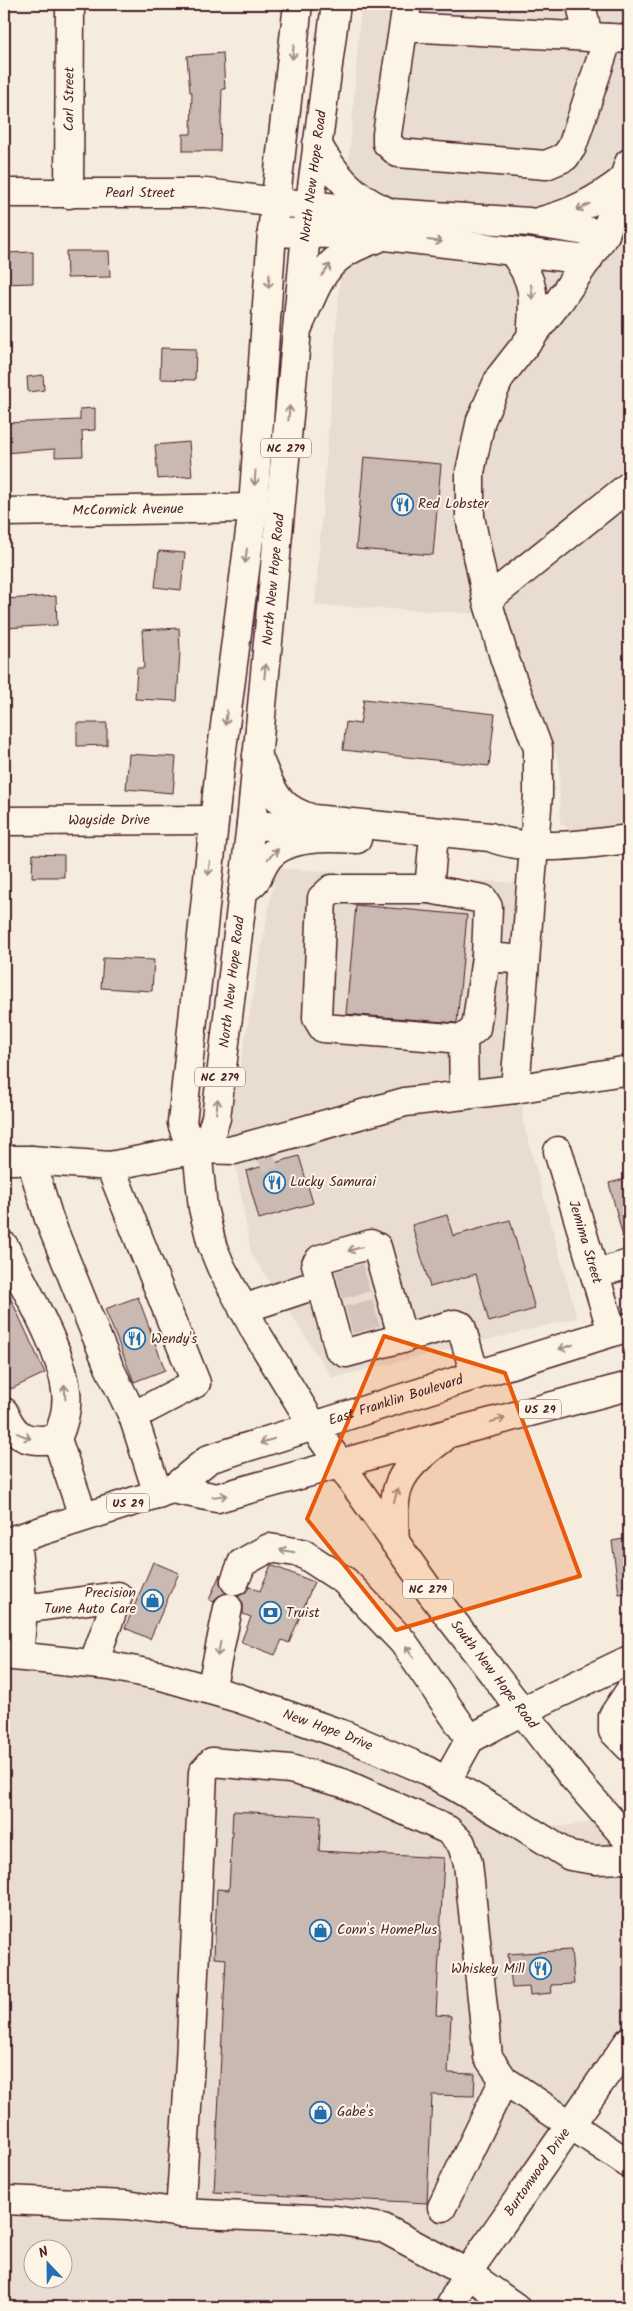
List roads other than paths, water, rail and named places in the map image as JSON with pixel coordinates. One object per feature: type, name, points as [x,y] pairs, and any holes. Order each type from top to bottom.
[{"type":"main road","name":"Carl Street","points":[[69,194],[70,4]]},
{"type":"main road","name":"North New Hope Road","points":[[298,4],[272,232],[252,508],[221,757],[182,1106],[182,1123],[185,1132],[197,1149],[203,1208],[212,1245],[243,1309],[314,1427]]},
{"type":"main road","name":"North New Hope Road","points":[[197,1149],[207,1140],[214,1126],[251,824],[306,233],[336,4]]},
{"type":"main road","points":[[581,4],[609,38]]},
{"type":"main road","points":[[406,16],[609,38],[572,147],[565,157],[546,165],[398,153],[388,143],[387,134],[406,16]]},
{"type":"main road","points":[[317,144],[340,180],[388,224],[512,251],[588,260]]},
{"type":"main road","points":[[272,232],[306,233],[388,224],[529,222],[563,216],[583,208],[626,172]]},
{"type":"main road","points":[[515,1088],[538,795],[538,748],[505,660],[487,600],[470,518],[470,472],[481,420],[500,377],[531,338],[605,234],[626,172]]},
{"type":"main road","name":"Pearl Street","points":[[4,193],[206,193],[309,205],[388,224]]},
{"type":"main road","points":[[529,222],[605,234]]},
{"type":"main road","points":[[297,329],[322,276],[334,260],[388,224]]},
{"type":"main road","points":[[512,251],[530,279],[533,307],[531,338]]},
{"type":"main road","points":[[487,600],[629,486]]},
{"type":"main road","name":"McCormick Avenue","points":[[4,512],[252,508]]},
{"type":"main road","points":[[257,755],[279,801],[296,814],[330,822],[490,837],[506,844]]},
{"type":"main road","points":[[221,757],[233,774],[239,806],[251,824],[334,834],[340,838]]},
{"type":"main road","name":"Wayside Drive","points":[[4,822],[214,820]]},
{"type":"main road","points":[[242,890],[257,881],[266,861],[280,848],[299,842],[340,838],[489,851],[506,844],[572,846],[629,839]]},
{"type":"main road","points":[[429,889],[433,846]]},
{"type":"main road","points":[[332,889],[429,889],[482,899],[488,907],[486,957],[476,1028],[463,1039],[323,1028],[317,1018],[322,898],[332,889]]},
{"type":"main road","points":[[486,957],[525,960]]},
{"type":"main road","points":[[463,1039],[464,1095]]},
{"type":"main road","points":[[4,1160],[31,1160],[110,1166],[197,1149],[255,1154],[405,1102],[515,1088],[629,1070]]},
{"type":"main road","points":[[255,1154],[324,1131]]},
{"type":"main road","name":"Jemima Street","points":[[558,1151],[595,1274],[621,1329]]},
{"type":"main road","points":[[31,1160],[49,1219],[99,1343],[165,1492]]},
{"type":"main road","points":[[110,1166],[196,1383],[132,1416]]},
{"type":"main road","points":[[403,1339],[388,1309],[378,1274],[377,1247],[371,1244],[320,1259],[316,1264],[341,1322],[339,1349],[346,1354],[403,1339],[455,1324],[461,1326],[475,1376]]},
{"type":"main road","points":[[4,1246],[57,1354],[66,1391],[62,1428],[57,1439],[83,1516]]},
{"type":"main road","points":[[595,1274],[629,1264]]},
{"type":"main road","points":[[243,1309],[327,1286]]},
{"type":"main road","name":"East Franklin Boulevard","points":[[10,1541],[83,1516],[165,1492],[209,1459],[621,1329]]},
{"type":"main road","name":"East Franklin Boulevard","points":[[165,1492],[217,1498],[450,1433],[629,1386]]},
{"type":"main road","points":[[4,1412],[10,1427],[22,1437],[42,1440],[57,1439]]},
{"type":"main road","name":"South New Hope Road","points":[[314,1427],[395,1544],[573,1777],[629,1841]]},
{"type":"main road","points":[[395,1544],[393,1506],[398,1486],[407,1469],[423,1453],[450,1433]]},
{"type":"main road","points":[[10,1541],[23,1609],[11,1656]]},
{"type":"main road","points":[[235,1581],[242,1563],[269,1548],[302,1553],[345,1582],[403,1642],[470,1739]]},
{"type":"main road","points":[[23,1609],[118,1596],[93,1664]]},
{"type":"main road","points":[[211,1690],[228,1608]]},
{"type":"main road","name":"New Hope Drive","points":[[11,1656],[93,1664],[162,1676],[211,1690],[344,1735],[426,1770],[516,1822],[570,1856],[595,1860],[629,1859]]},
{"type":"main road","points":[[446,1782],[470,1739],[522,1710],[626,1665]]},
{"type":"main road","points":[[629,1692],[613,1716],[613,1731],[629,1747]]},
{"type":"main road","points":[[180,2213],[190,2062],[203,1772],[212,1762],[290,1769],[343,1783],[448,1830],[461,1842],[468,1864],[488,2057],[504,2080],[629,2164]]},
{"type":"main road","name":"Burtonwood Drive","points":[[450,2307],[467,2273],[629,2041]]},
{"type":"main road","points":[[442,2207],[504,2080]]},
{"type":"main road","points":[[4,2200],[127,2205],[180,2213],[335,2220],[383,2228],[467,2273],[515,2307]]},
{"type":"tunnel","points":[[258,1159],[274,1154]]},
{"type":"tunnel","points":[[339,1285],[372,1276]]},
{"type":"tunnel","points":[[349,1320],[382,1311]]},
{"type":"place","name":"Red Lobster","points":[[402,504]]},
{"type":"place","name":"Lucky Samurai","points":[[274,1182]]},
{"type":"place","name":"Wendy's","points":[[135,1339]]},
{"type":"place","name":"Precision Tune Auto Care","points":[[152,1601]]},
{"type":"place","name":"Truist","points":[[270,1613]]},
{"type":"place","name":"Conn's HomePlus","points":[[321,1930]]},
{"type":"place","name":"Whiskey Mill","points":[[541,1969]]},
{"type":"place","name":"Gabe's","points":[[321,2112]]}]
